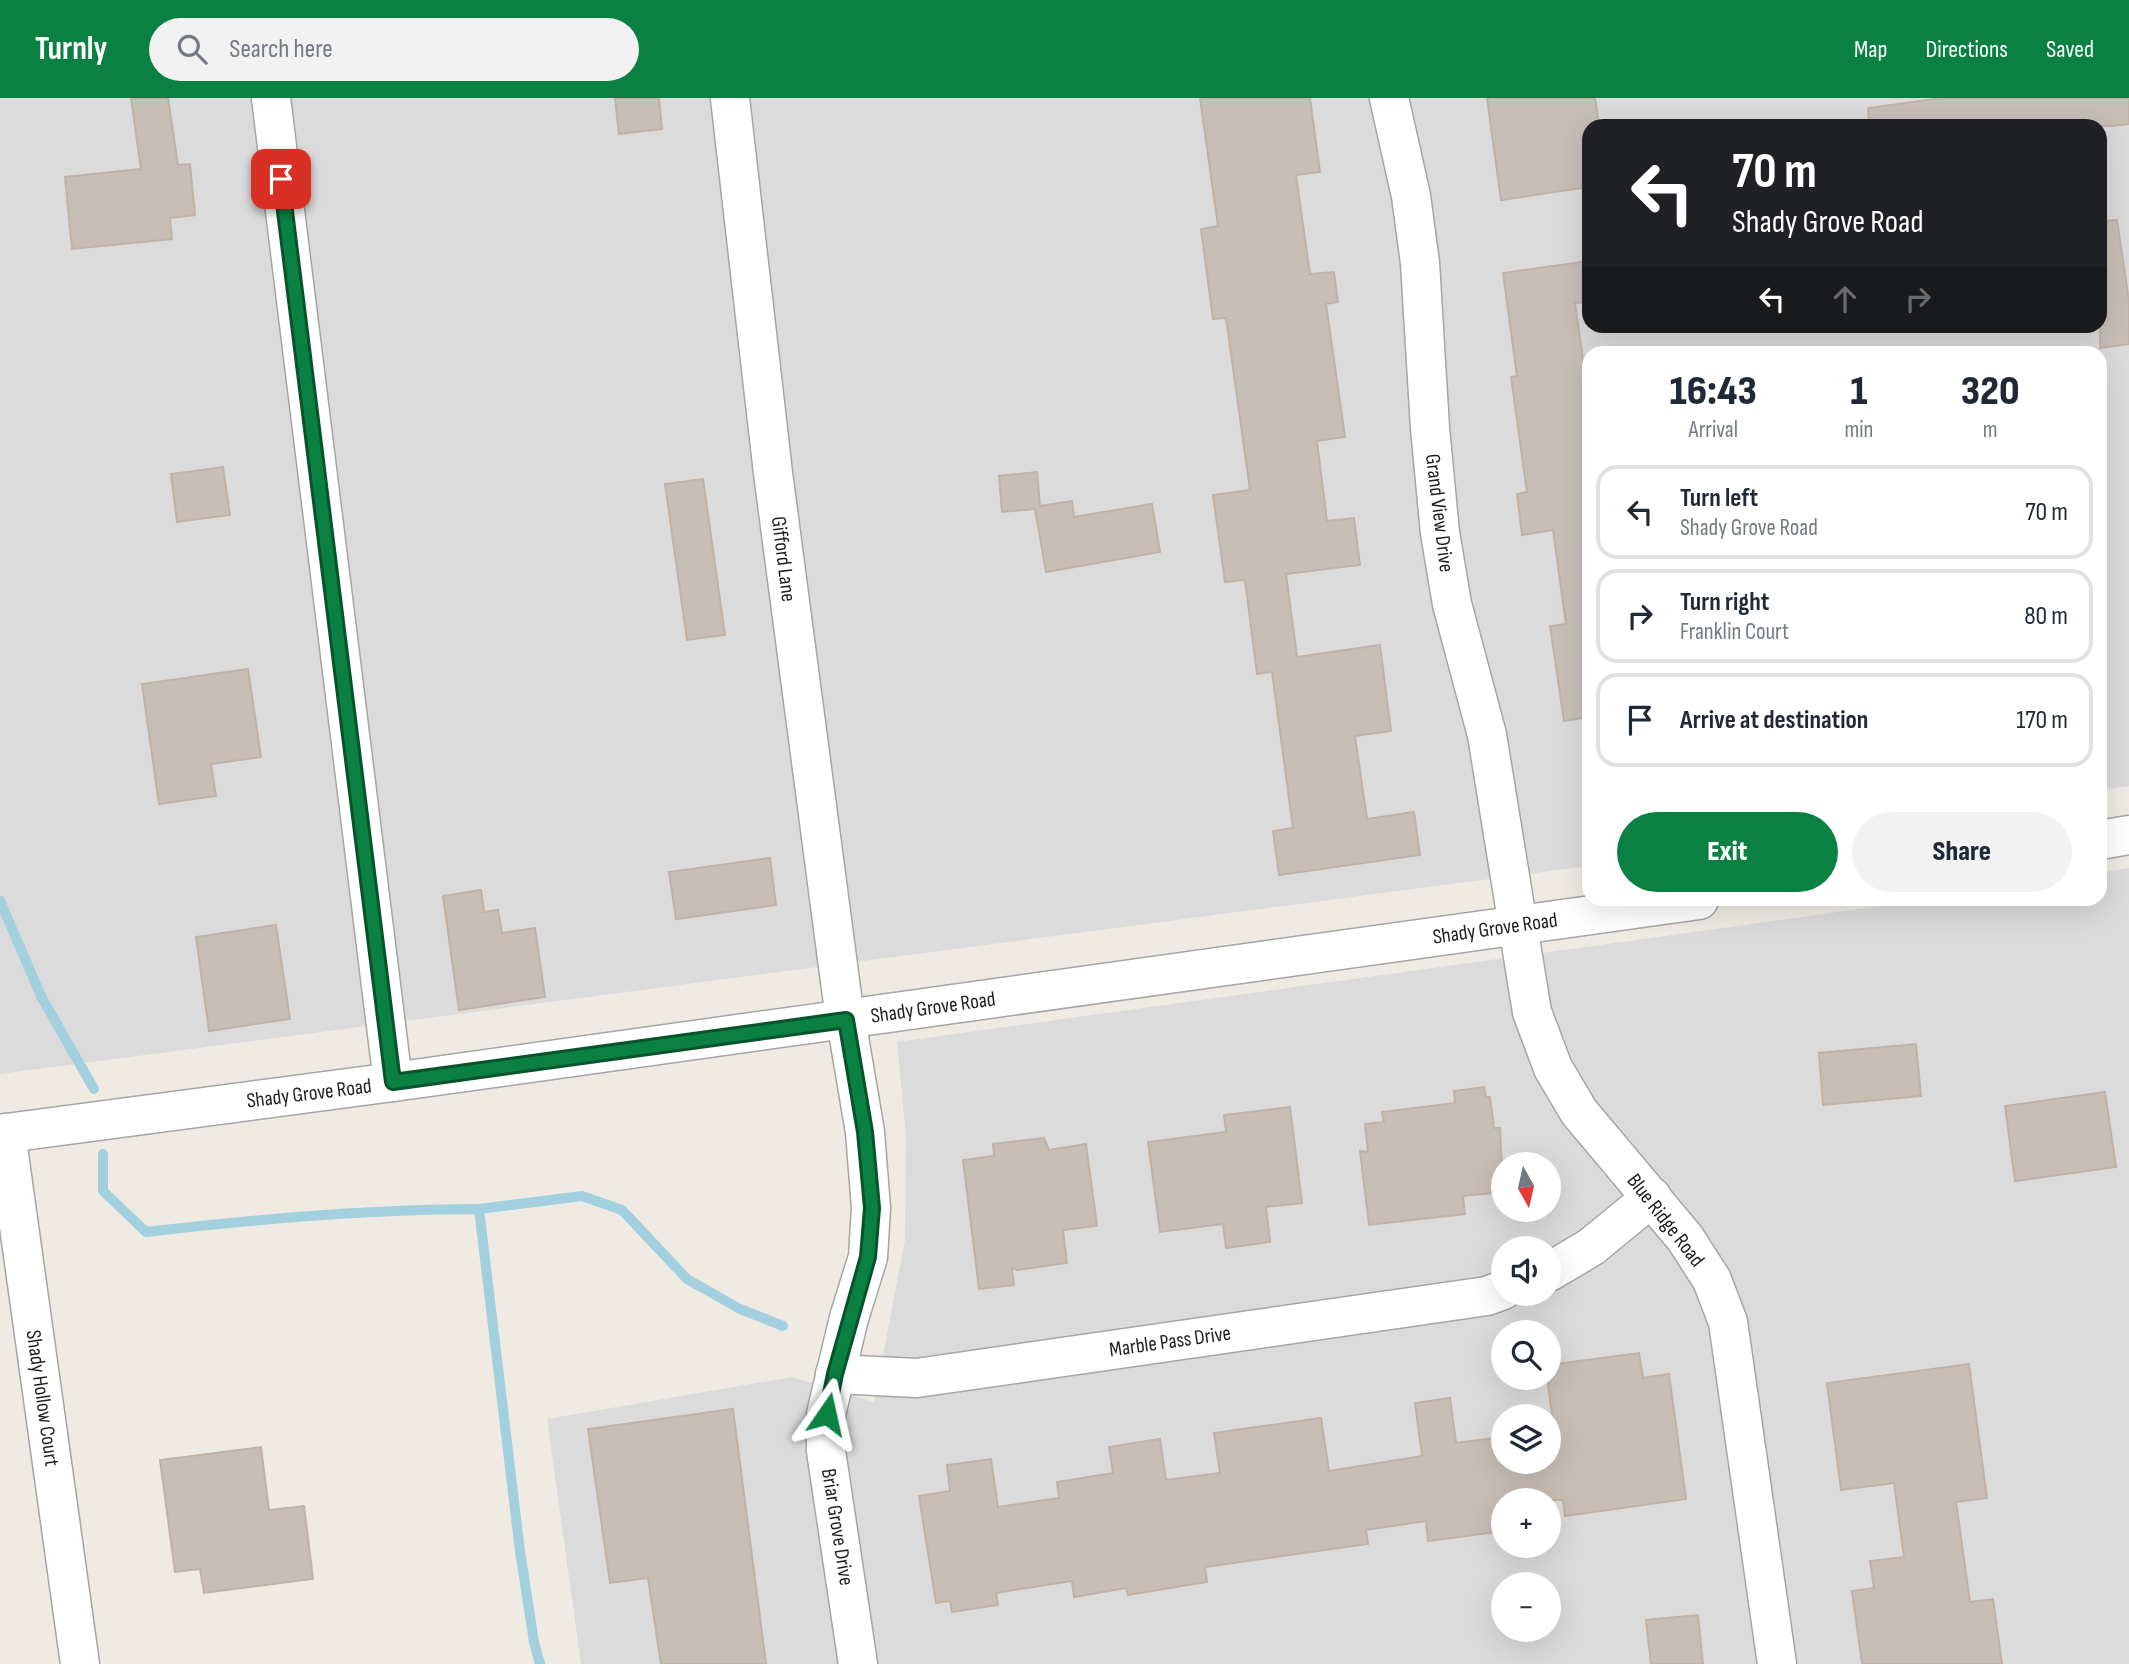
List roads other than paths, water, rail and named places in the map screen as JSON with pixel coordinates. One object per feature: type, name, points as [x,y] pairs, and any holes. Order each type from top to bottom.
[{"type":"street","points":[[271,98],[393,1082]]},
{"type":"street","name":"Gifford Lane","points":[[730,98],[773,473],[846,1020]]},
{"type":"street","name":"Grand View Drive","points":[[1389,98],[1411,195],[1420,263],[1430,429],[1440,533],[1455,616],[1487,735],[1516,924]]},
{"type":"street","points":[[2107,838],[2129,835]]},
{"type":"street","name":"Shady Grove Road","points":[[3,1133],[846,1020],[1653,906]]},
{"type":"street","name":"Blue Ridge Road","points":[[1516,924],[1532,1012],[1553,1068],[1579,1112],[1685,1238],[1712,1280],[1728,1322],[1777,1664]]},
{"type":"street","name":"Briar Grove Drive","points":[[846,1020],[865,1132],[872,1208],[868,1257],[835,1374],[827,1414],[826,1451],[858,1664]]},
{"type":"street","name":"Shady Hollow Court","points":[[3,1133],[80,1664]]},
{"type":"street","points":[[1561,1265],[1591,1247],[1652,1197]]},
{"type":"street","name":"Marble Pass Drive","points":[[835,1374],[917,1378],[1491,1294]]},
{"type":"waterway","points":[[0,901],[41,996],[94,1089]]},
{"type":"waterway","points":[[103,1154],[103,1191],[146,1232],[312,1216],[479,1209],[520,1551],[540,1664]]},
{"type":"waterway","points":[[479,1209],[582,1196],[622,1210],[687,1279],[740,1309],[783,1326]]}]
